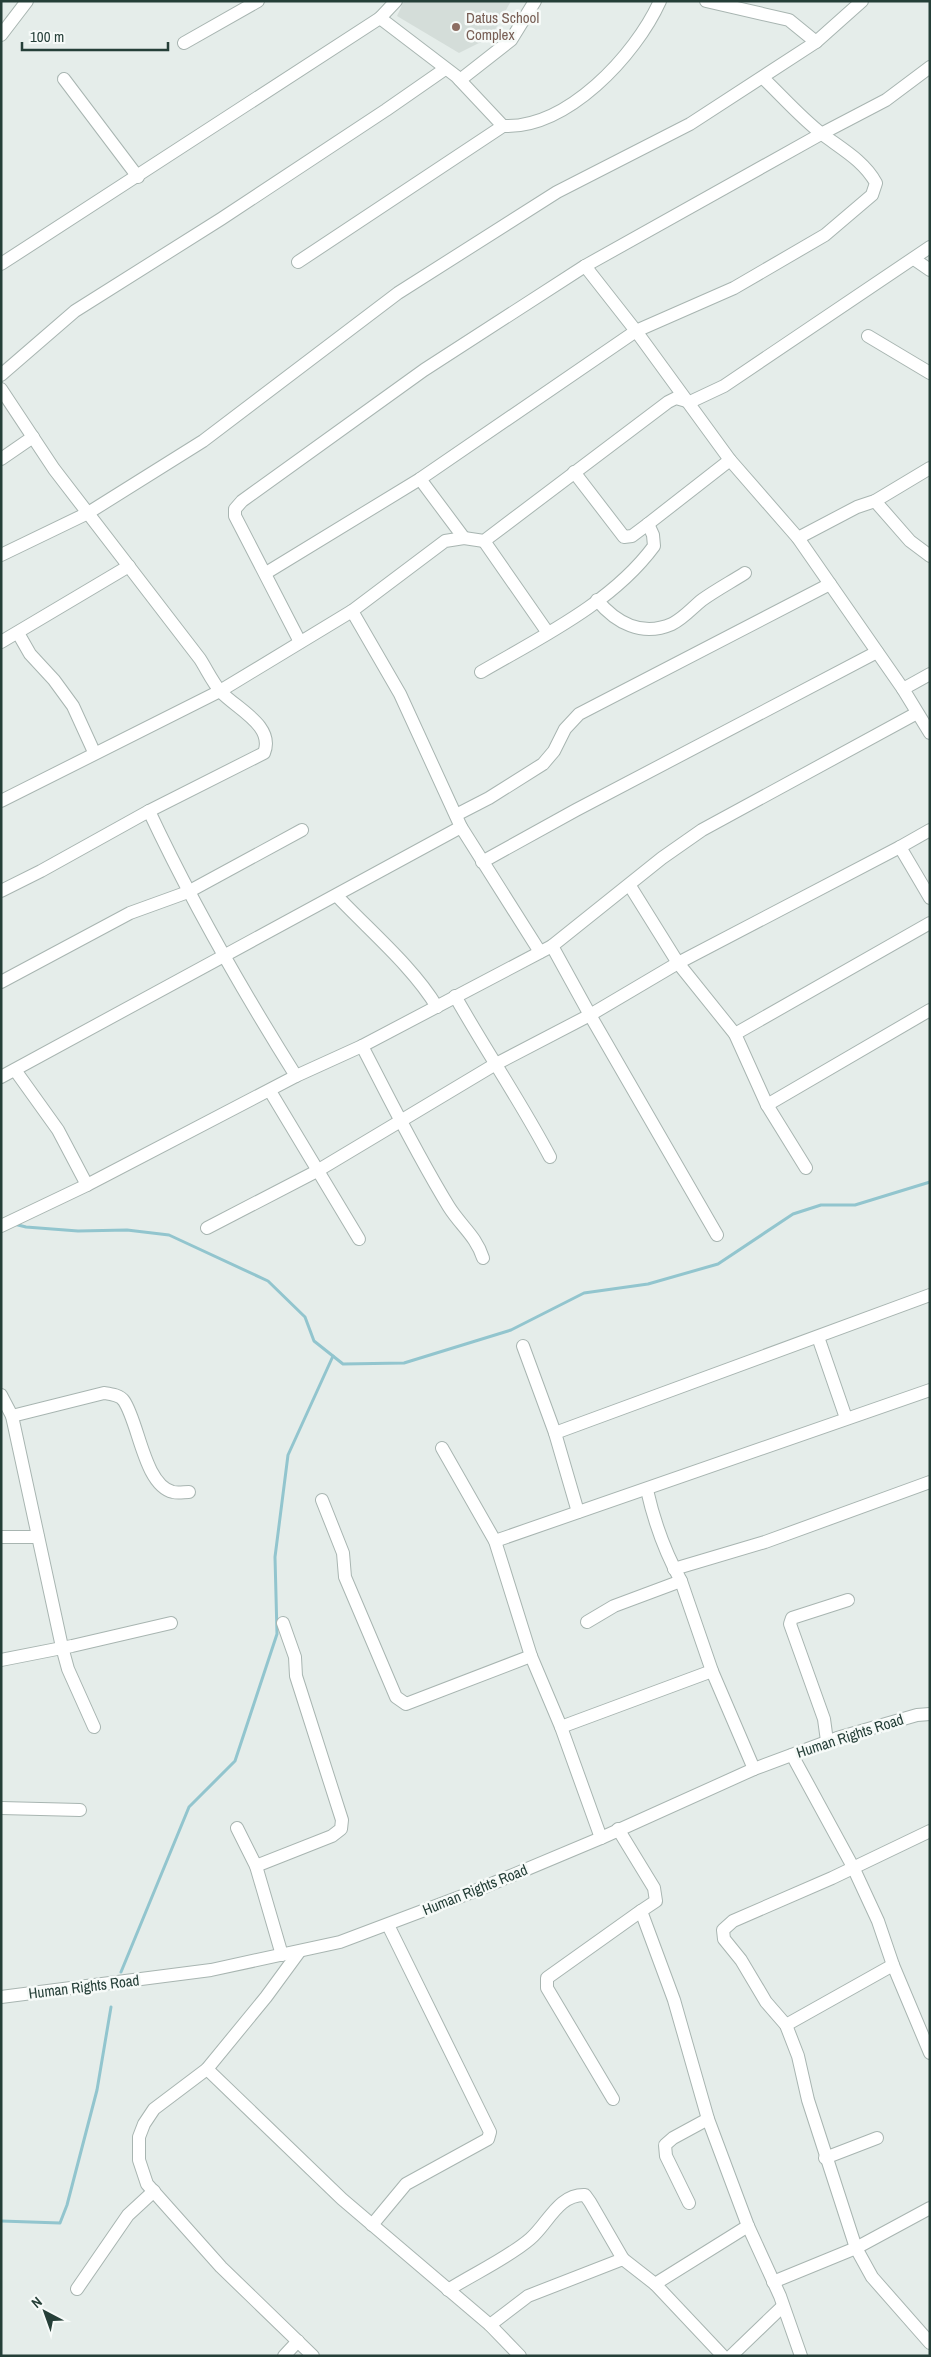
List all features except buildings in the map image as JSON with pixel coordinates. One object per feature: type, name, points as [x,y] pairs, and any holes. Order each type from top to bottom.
[{"type":"street","points":[[1,35],[28,1]]},
{"type":"street","points":[[184,43],[239,6],[258,1]]},
{"type":"street","points":[[1,264],[380,18],[396,1]]},
{"type":"street","points":[[460,80],[510,40],[534,1]]},
{"type":"street","points":[[298,262],[503,126],[520,127],[566,109],[626,54],[651,20],[660,1]]},
{"type":"street","points":[[706,1],[789,20],[816,42]]},
{"type":"street","points":[[1,556],[88,513],[203,441],[398,293],[557,192],[690,124],[816,42],[862,1]]},
{"type":"street","points":[[380,18],[460,80],[503,126]]},
{"type":"street","points":[[300,642],[235,516],[235,509],[242,501],[424,370],[585,266],[821,134],[886,100],[930,67]]},
{"type":"street","points":[[1,374],[75,311],[386,110],[445,68]]},
{"type":"street","points":[[266,574],[420,479],[636,331],[734,288],[775,265],[825,235],[872,195],[876,183],[872,176],[852,155],[821,134],[763,78]]},
{"type":"street","points":[[64,79],[138,176]]},
{"type":"street","points":[[1,800],[94,752],[220,691],[352,611],[445,541],[464,538],[484,540],[668,402],[676,398],[690,402],[724,386],[764,361],[930,247]]},
{"type":"street","points":[[914,259],[930,270]]},
{"type":"street","points":[[585,266],[690,402],[730,460],[798,538],[904,689],[930,733]]},
{"type":"street","points":[[868,336],[930,373]]},
{"type":"street","points":[[1,389],[88,513],[200,659],[220,691],[264,730],[268,744],[264,753],[149,811],[42,871],[1,891]]},
{"type":"street","points":[[1,459],[33,437]]},
{"type":"street","points":[[574,472],[624,537],[632,536],[730,460]]},
{"type":"street","points":[[798,538],[857,507],[875,501],[930,468]]},
{"type":"street","points":[[420,479],[464,538]]},
{"type":"street","points":[[875,501],[910,541],[930,556]]},
{"type":"street","points":[[481,672],[548,633],[597,600],[640,564],[654,546],[653,535],[648,524]]},
{"type":"street","points":[[484,540],[548,633]]},
{"type":"street","points":[[1,642],[129,566]]},
{"type":"street","points":[[597,600],[608,613],[621,623],[634,628],[659,627],[672,624],[702,600],[745,573]]},
{"type":"street","points":[[1,1077],[337,896],[458,821],[489,798],[543,764],[554,751],[565,729],[579,714],[830,584]]},
{"type":"street","points":[[352,611],[400,694],[458,821],[540,952]]},
{"type":"street","points":[[18,633],[30,654],[54,680],[73,706],[94,752]]},
{"type":"street","points":[[482,862],[636,778],[877,652]]},
{"type":"street","points":[[904,689],[930,674]]},
{"type":"street","points":[[1,1226],[87,1184],[296,1076],[362,1046],[552,946],[630,886],[662,858],[702,830],[917,713]]},
{"type":"street","points":[[149,811],[188,892],[242,989],[296,1076]]},
{"type":"street","points":[[1,982],[130,913],[188,892],[302,830]]},
{"type":"street","points":[[208,1228],[317,1171],[494,1065],[590,1015],[678,963],[930,830]]},
{"type":"street","points":[[900,847],[930,898]]},
{"type":"street","points":[[630,886],[678,963],[735,1034],[767,1105],[806,1168]]},
{"type":"street","points":[[337,896],[377,936],[430,995],[437,1007]]},
{"type":"street","points":[[735,1034],[930,923]]},
{"type":"street","points":[[552,946],[716,1235]]},
{"type":"street","points":[[455,996],[550,1157]]},
{"type":"street","points":[[767,1105],[930,1010]]},
{"type":"street","points":[[362,1046],[401,1122],[450,1208],[478,1242],[483,1258]]},
{"type":"street","points":[[15,1070],[58,1130],[87,1184]]},
{"type":"street","points":[[270,1090],[358,1239]]},
{"type":"street","points":[[555,1433],[930,1295]]},
{"type":"street","points":[[818,1337],[846,1418]]},
{"type":"street","points":[[523,1346],[555,1433],[578,1512]]},
{"type":"street","points":[[495,1541],[647,1490],[846,1418],[930,1390]]},
{"type":"street","points":[[12,1416],[104,1393],[114,1394],[124,1400],[147,1462],[163,1486],[173,1492],[189,1492]]},
{"type":"street","points":[[1,1395],[12,1416],[68,1669],[94,1727]]},
{"type":"street","points":[[442,1448],[495,1541],[531,1656],[561,1727],[601,1838]]},
{"type":"street","points":[[674,1569],[764,1542],[930,1482]]},
{"type":"street","points":[[647,1490],[712,1671],[754,1769]]},
{"type":"street","points":[[322,1500],[343,1553],[345,1577],[396,1697],[400,1702],[406,1704],[531,1656]]},
{"type":"street","points":[[1,1537],[38,1537]]},
{"type":"street","points":[[588,1622],[614,1606],[681,1581]]},
{"type":"street","points":[[827,1741],[824,1719],[790,1624],[792,1618],[848,1600]]},
{"type":"street","points":[[1,1660],[171,1623]]},
{"type":"street","points":[[256,1866],[332,1836],[341,1829],[342,1820],[296,1676],[295,1656],[283,1623]]},
{"type":"street","points":[[561,1727],[712,1671]]},
{"type":"street","name":"Human Rights Road","points":[[1,1997],[211,1970],[340,1942],[388,1925],[601,1838],[754,1769],[827,1741],[917,1715],[930,1714]]},
{"type":"street","points":[[792,1755],[853,1867],[878,1921],[893,1965],[930,2053]]},
{"type":"street","points":[[1,1808],[80,1810]]},
{"type":"street","points":[[237,1828],[256,1866],[282,1955]]},
{"type":"street","points":[[613,2099],[547,1988],[548,1978],[656,1901],[654,1888],[618,1829]]},
{"type":"street","points":[[930,1831],[733,1921],[723,1930],[724,1939],[741,1960],[766,2002],[786,2025],[798,2056],[808,2100],[825,2158],[856,2248],[872,2277],[930,2344]]},
{"type":"street","points":[[641,1911],[674,2000],[708,2119],[748,2226],[783,2306],[801,2356]]},
{"type":"street","points":[[372,2225],[406,2184],[488,2139],[490,2132],[388,1925]]},
{"type":"street","points":[[299,1952],[266,1997],[206,2069],[154,2109],[144,2124],[139,2137],[139,2160],[148,2184],[154,2192],[221,2267],[312,2356]]},
{"type":"street","points":[[786,2025],[893,1965]]},
{"type":"street","points":[[206,2069],[342,2199],[490,2325],[520,2356]]},
{"type":"street","points":[[688,2203],[666,2156],[665,2145],[673,2138],[708,2119]]},
{"type":"street","points":[[825,2158],[877,2138]]},
{"type":"street","points":[[77,2289],[128,2215],[154,2192]]},
{"type":"street","points":[[448,2290],[529,2240],[541,2229],[551,2214],[575,2195],[585,2195],[623,2259],[655,2284],[723,2356]]},
{"type":"street","points":[[772,2282],[856,2248],[930,2208]]},
{"type":"street","points":[[655,2284],[748,2226]]},
{"type":"street","points":[[490,2325],[528,2296],[623,2259]]},
{"type":"street","points":[[731,2356],[783,2306]]},
{"type":"street","points":[[284,2356],[298,2342]]},
{"type":"shaded area","name":"Datus School Complex","points":[[404,1],[511,1],[491,37],[459,53],[397,16]]},
{"type":"waterway","points":[[14,1224],[26,1227],[78,1231],[127,1230],[169,1235],[268,1281],[305,1317],[314,1341],[343,1364],[404,1363],[511,1330],[584,1293],[648,1284],[718,1264],[793,1214],[821,1205],[855,1205],[930,1182]]},
{"type":"waterway","points":[[121,1972],[189,1807],[235,1761],[277,1634],[275,1557],[288,1455],[333,1356]]},
{"type":"waterway","points":[[1,2221],[60,2223],[67,2205],[97,2090],[111,2007]]},
{"type":"place","name":"Datus School Complex","points":[[456,27]]}]
